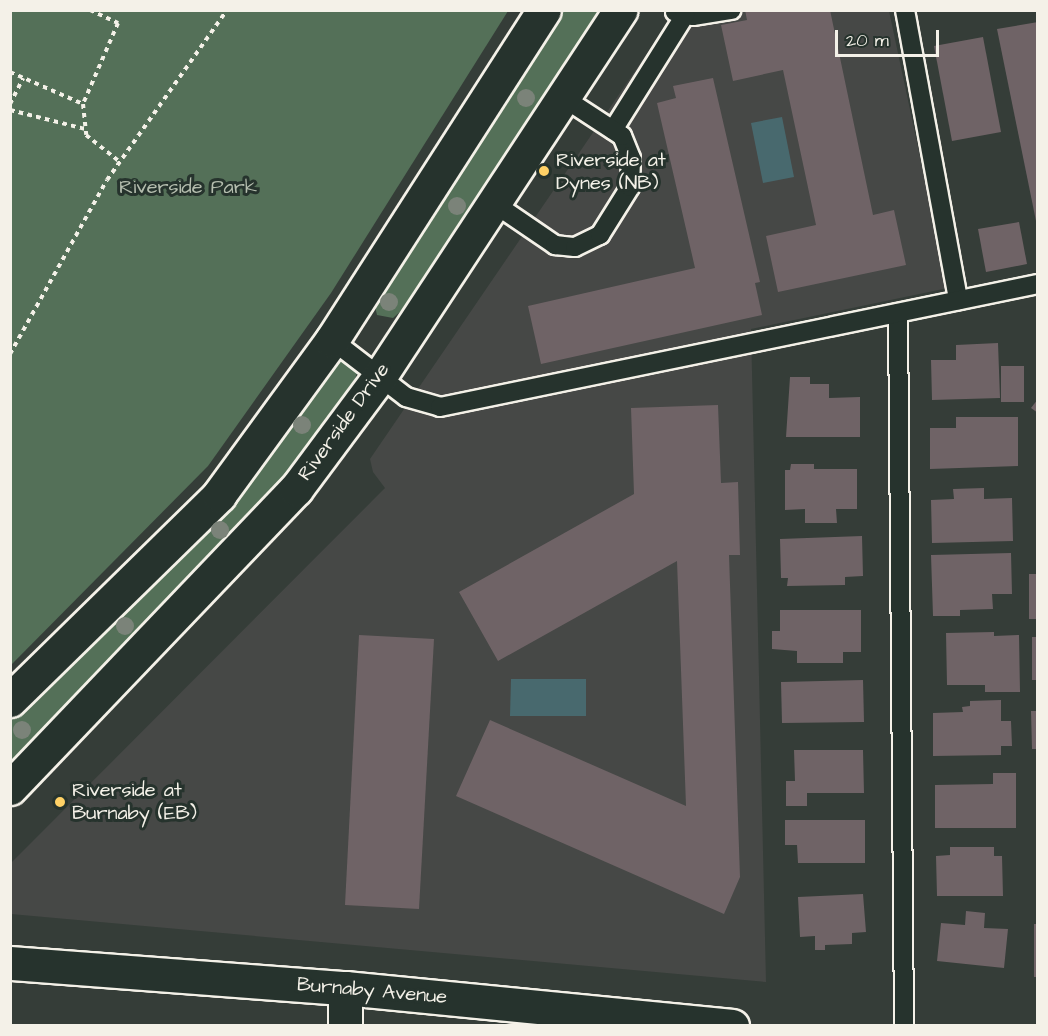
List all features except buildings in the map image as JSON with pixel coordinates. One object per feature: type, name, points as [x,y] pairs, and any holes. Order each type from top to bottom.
[{"type":"street","points":[[10,700],[219,495],[332,340],[544,10]]},
{"type":"street","name":"Riverside Drive","points":[[10,788],[296,489],[380,376],[495,204],[620,10]]},
{"type":"street","name":"Burnaby Avenue","points":[[10,963],[345,988],[732,1026]]},
{"type":"street","points":[[345,988],[345,1026]]},
{"type":"lane","points":[[612,130],[680,13],[713,15],[732,10]]},
{"type":"lane","points":[[905,10],[958,300]]},
{"type":"lane","points":[[495,204],[555,244],[575,247],[600,236],[630,187],[631,158],[622,136],[564,98]]},
{"type":"lane","points":[[332,340],[406,397],[440,407],[1038,284]]},
{"type":"lane","points":[[898,313],[904,1026]]},
{"type":"path","points":[[90,10],[118,23],[83,104],[86,135],[120,162]]},
{"type":"path","points":[[10,354],[120,162],[227,10]]},
{"type":"path","points":[[10,72],[83,104]]},
{"type":"path","points":[[10,104],[23,78]]},
{"type":"path","points":[[10,110],[85,129]]},
{"type":"shaded area","points":[[676,11],[889,11],[948,288],[751,329],[766,982],[11,914],[11,863],[385,488],[373,472],[370,459]]},
{"type":"green space","name":"Riverside Park","points":[[11,10],[508,11],[331,293],[208,466],[11,665]]},
{"type":"green space","points":[[563,11],[601,11],[409,304],[393,318],[377,315],[373,298],[489,129]]},
{"type":"green space","points":[[342,354],[358,370],[355,379],[290,475],[11,766],[11,717],[202,525]]},
{"type":"water","points":[[782,117],[794,177],[763,183],[751,123]]},
{"type":"water","points":[[511,679],[586,679],[586,716],[510,716]]},
{"type":"place","name":"Riverside at Dynes (NB)","points":[[544,171]]},
{"type":"place","name":"Riverside at Burnaby (EB)","points":[[60,802]]}]
